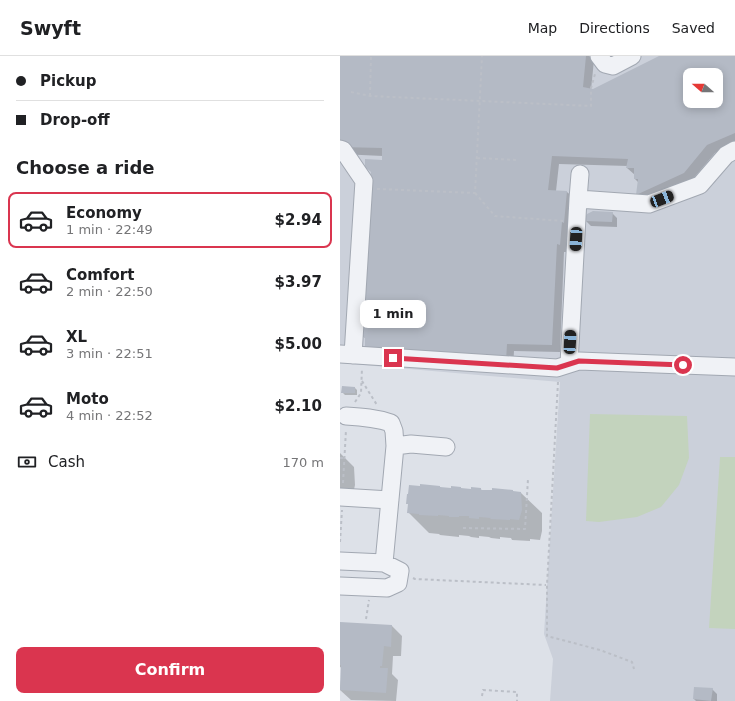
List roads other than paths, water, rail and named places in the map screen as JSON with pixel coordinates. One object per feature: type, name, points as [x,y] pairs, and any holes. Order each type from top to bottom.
[{"type":"street","points":[[600,58],[605,64],[613,66],[632,56]]},
{"type":"street","points":[[340,150],[343,150],[364,181],[352,355],[557,368],[579,361],[735,368]]},
{"type":"street","points":[[578,199],[649,204],[700,185],[726,155],[735,150]]},
{"type":"street","points":[[569,364],[580,174]]},
{"type":"street","points":[[346,410],[391,423],[394,431],[395,446],[390,500],[376,563],[367,594]]},
{"type":"street","points":[[395,446],[411,444],[446,447]]},
{"type":"street","points":[[341,497],[390,500]]},
{"type":"street","points":[[340,561],[376,563],[400,571],[398,583],[367,594],[340,586]]}]
